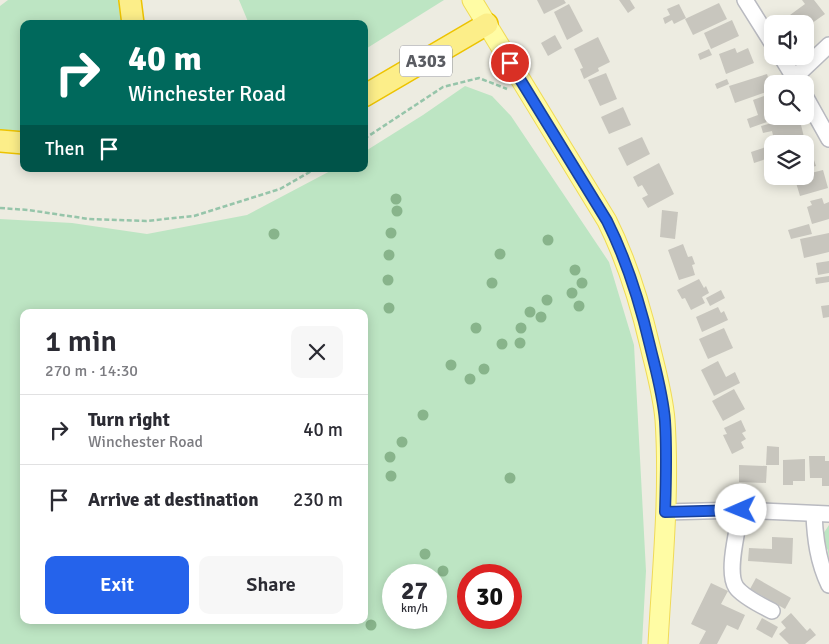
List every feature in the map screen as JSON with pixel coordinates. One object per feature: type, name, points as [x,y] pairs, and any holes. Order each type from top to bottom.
[{"type":"highway","points":[[130,0],[132,20]]},
{"type":"highway","name":"A303","points":[[368,94],[487,24]]},
{"type":"highway","points":[[0,141],[20,143]]},
{"type":"main road","points":[[472,0],[607,221],[623,256],[639,303],[660,384],[663,404],[666,466],[658,644]]},
{"type":"street","points":[[744,0],[764,31]]},
{"type":"street","points":[[802,75],[829,45]]},
{"type":"street","points":[[814,112],[829,139]]},
{"type":"street","points":[[741,510],[732,573],[736,588],[772,611]]},
{"type":"street","points":[[665,512],[741,510],[822,514],[815,542],[823,574],[829,585]]},
{"type":"path","points":[[368,136],[443,87],[479,78],[532,98]]},
{"type":"path","points":[[0,208],[28,210],[90,220],[146,221],[194,216],[280,189],[310,172]]},
{"type":"green space","points":[[8,0],[126,0],[128,20],[20,20],[20,134],[0,132],[0,6]]},
{"type":"green space","points":[[239,0],[444,0],[368,48],[368,20],[247,20]]},
{"type":"green space","points":[[465,86],[492,96],[511,116],[609,262],[634,345],[646,571],[642,644],[0,644],[0,219],[72,223],[147,234],[247,215],[328,172],[368,172],[368,149]]},
{"type":"green space","points":[[829,525],[829,562],[828,550],[820,543]]},
{"type":"building","points":[[537,0],[564,0],[566,3],[544,14]]},
{"type":"building","points":[[619,0],[630,0],[635,8],[628,13]]},
{"type":"building","points":[[802,0],[814,0],[825,14],[814,22],[814,15],[790,15],[805,4]]},
{"type":"building","points":[[719,3],[727,19],[693,35],[685,19]]},
{"type":"building","points":[[569,4],[583,31],[567,40],[554,12]]},
{"type":"building","points":[[679,4],[686,18],[674,24],[672,20],[665,24],[663,18],[670,15],[667,9]]},
{"type":"building","points":[[732,20],[739,36],[711,49],[704,33]]},
{"type":"building","points":[[555,35],[562,48],[548,56],[541,43]]},
{"type":"building","points":[[598,37],[610,62],[598,68],[599,71],[584,79],[580,69],[583,68],[574,49]]},
{"type":"building","points":[[735,48],[737,53],[748,48],[754,63],[726,74],[719,54]]},
{"type":"building","points":[[709,49],[712,55],[700,60],[698,54]]},
{"type":"building","points":[[606,73],[617,99],[600,106],[588,80]]},
{"type":"building","points":[[767,74],[767,75],[764,75],[764,93],[735,103],[729,86]]},
{"type":"building","points":[[727,79],[729,84],[717,89],[715,84]]},
{"type":"building","points":[[764,96],[764,123],[750,128],[747,119],[758,115],[753,100]]},
{"type":"building","points":[[623,107],[631,125],[609,134],[601,117]]},
{"type":"building","points":[[801,125],[804,135],[773,135],[772,131],[763,133],[761,126]]},
{"type":"building","points":[[642,137],[650,154],[627,166],[618,148]]},
{"type":"building","points":[[764,148],[764,160],[754,163],[751,152]]},
{"type":"building","points":[[659,163],[674,194],[648,208],[642,198],[648,195],[642,185],[638,187],[633,177]]},
{"type":"building","points":[[823,170],[828,188],[800,196],[797,185],[814,185],[814,172]]},
{"type":"building","points":[[822,198],[824,204],[829,202],[829,219],[812,224],[807,207],[812,205],[810,201]]},
{"type":"building","points":[[662,210],[678,212],[675,239],[660,237]]},
{"type":"building","points":[[809,224],[812,234],[791,239],[788,230]]},
{"type":"building","points":[[829,233],[829,252],[804,258],[800,239]]},
{"type":"building","points":[[683,244],[688,257],[692,256],[695,264],[692,265],[695,275],[679,280],[668,250]]},
{"type":"building","points":[[829,261],[829,273],[818,275],[816,263]]},
{"type":"building","points":[[829,276],[829,282],[816,284],[815,278]]},
{"type":"building","points":[[699,279],[704,288],[706,286],[709,293],[702,297],[705,303],[691,310],[685,298],[682,299],[677,290]]},
{"type":"building","points":[[721,290],[725,298],[710,306],[706,298]]},
{"type":"building","points":[[829,305],[829,317],[823,318],[821,306]]},
{"type":"building","points":[[718,307],[721,313],[724,311],[728,320],[702,332],[696,317]]},
{"type":"building","points":[[724,328],[733,348],[708,359],[699,339]]},
{"type":"building","points":[[718,361],[726,377],[735,372],[740,383],[714,396],[701,370]]},
{"type":"building","points":[[734,389],[745,409],[723,421],[712,401]]},
{"type":"building","points":[[741,420],[746,431],[742,433],[746,439],[741,442],[744,448],[732,454],[723,435],[727,434],[724,428]]},
{"type":"building","points":[[767,446],[779,447],[779,465],[766,465]]},
{"type":"building","points":[[809,456],[825,456],[825,461],[829,461],[829,486],[822,486],[822,478],[810,478]]},
{"type":"building","points":[[805,459],[805,481],[793,481],[793,485],[783,485],[783,460]]},
{"type":"building","points":[[739,465],[767,466],[766,483],[739,482]]},
{"type":"building","points":[[772,537],[793,538],[792,564],[748,561],[749,548],[772,549]]},
{"type":"building","points":[[756,578],[791,598],[785,609],[750,589]]},
{"type":"building","points":[[711,583],[728,591],[721,604],[745,615],[738,630],[727,625],[717,644],[699,644],[706,631],[691,624]]},
{"type":"building","points":[[791,613],[807,631],[810,628],[816,635],[805,644],[789,644],[779,634],[786,628],[781,622]]},
{"type":"building","points":[[762,618],[778,627],[772,638],[756,629]]},
{"type":"route","points":[[510,63],[607,221],[631,277],[646,326],[663,404],[666,466],[665,512],[741,510]]}]
